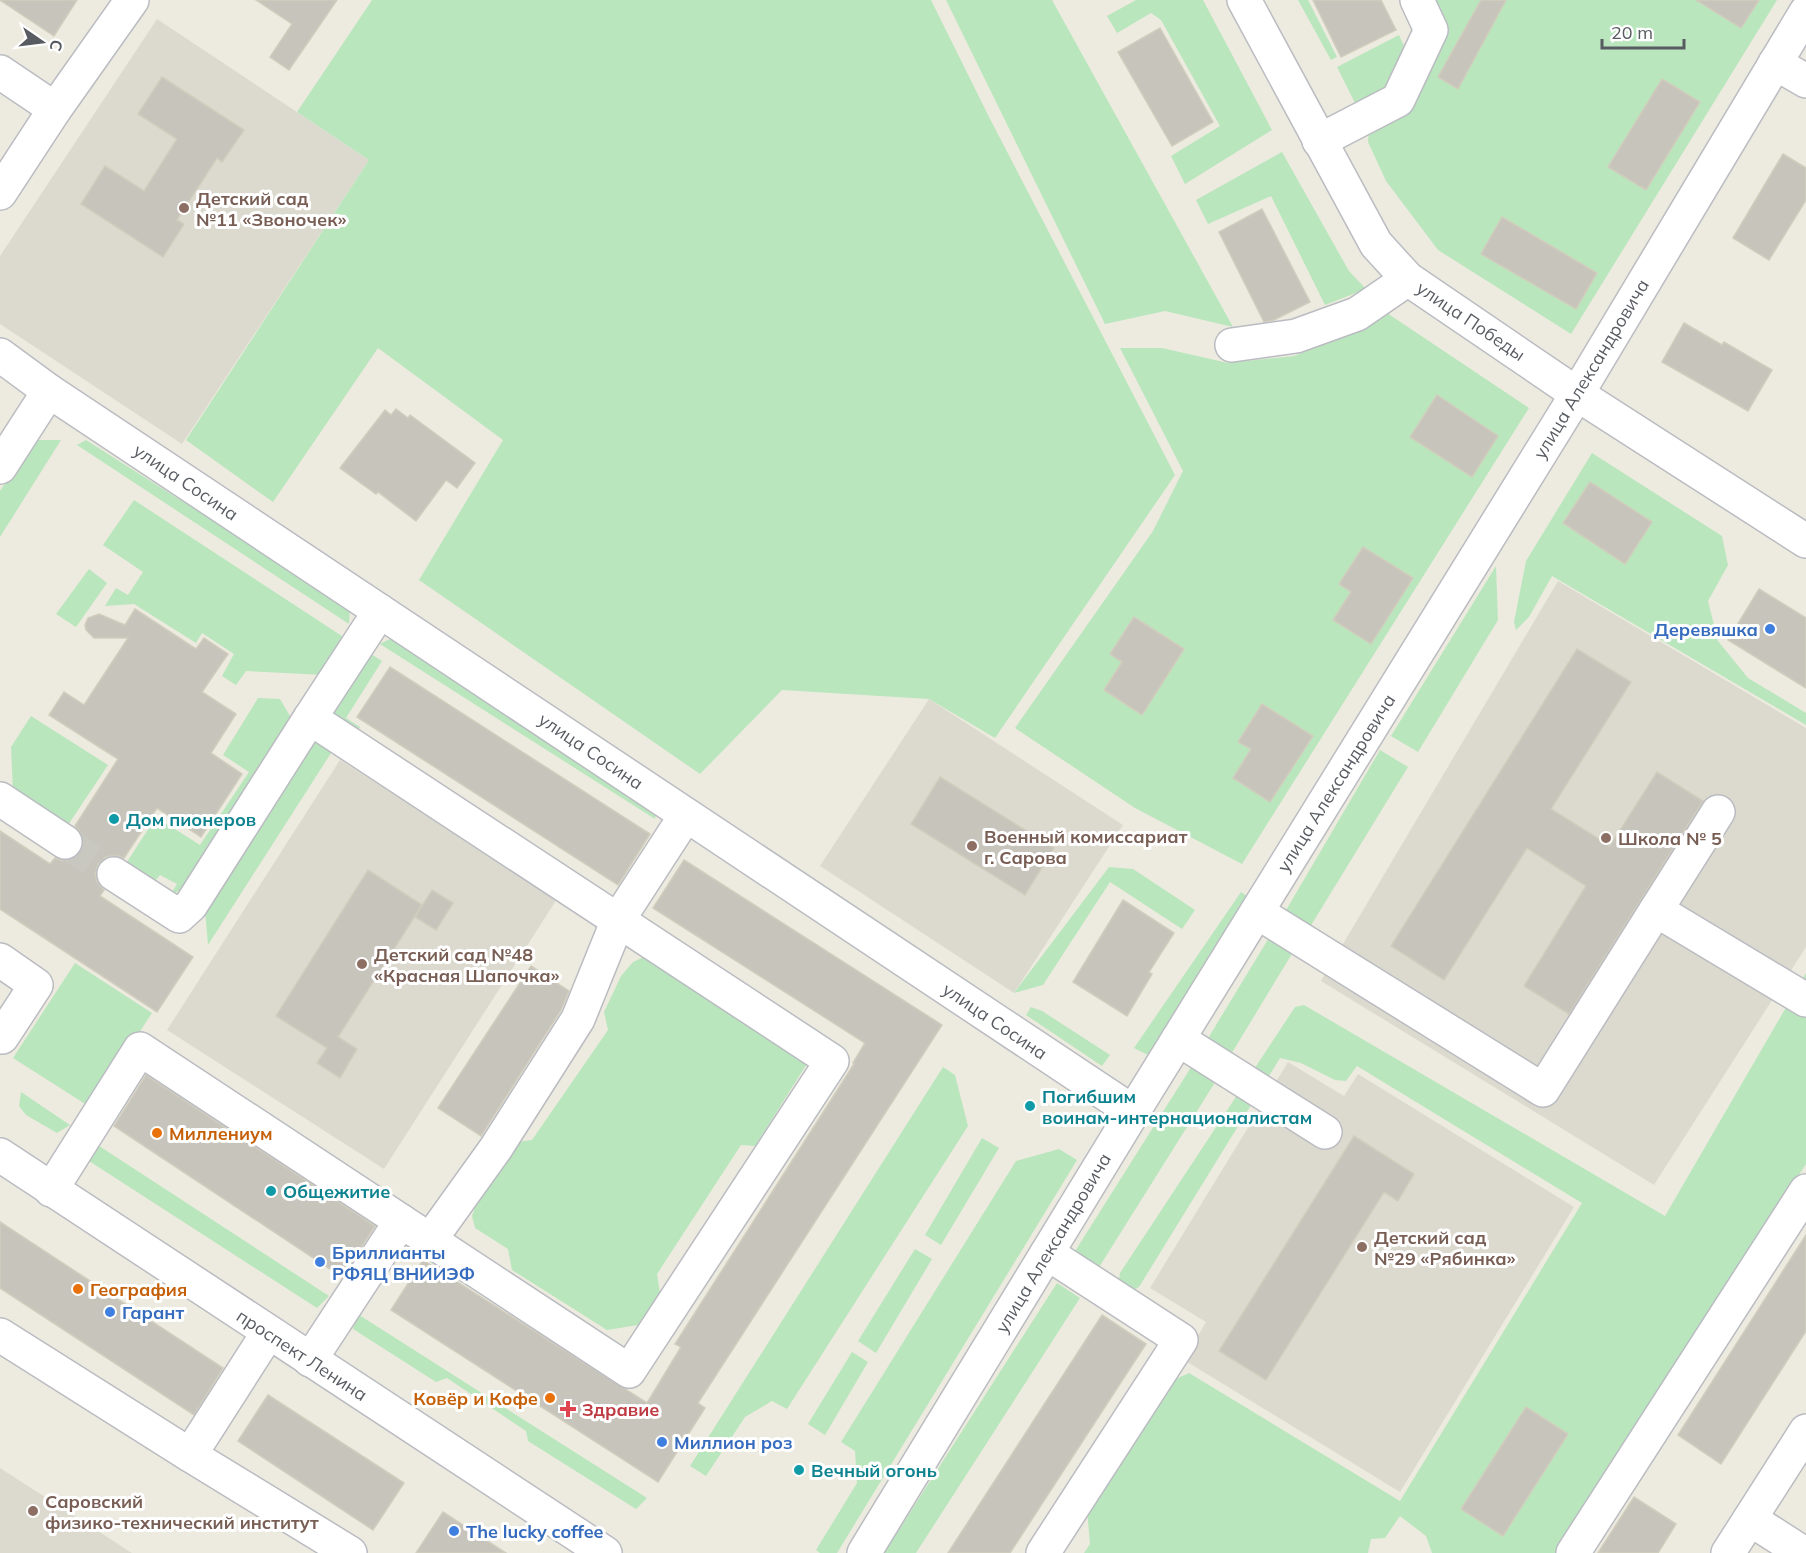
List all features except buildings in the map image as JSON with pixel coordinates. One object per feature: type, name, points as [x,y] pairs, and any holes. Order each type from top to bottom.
[{"type":"street","points":[[0,193],[55,109],[132,0]]},
{"type":"street","name":"улица Победы","points":[[1244,0],[1318,141],[1376,244],[1408,279],[1577,394],[1806,542]]},
{"type":"street","points":[[1318,141],[1398,100],[1431,30],[1417,0]]},
{"type":"street","name":"улица Александровича","points":[[864,1553],[1133,1112],[1577,394],[1806,12]]},
{"type":"street","points":[[1775,63],[1806,81]]},
{"type":"street","points":[[0,72],[55,109]]},
{"type":"street","points":[[1233,345],[1296,336],[1357,314],[1408,279]]},
{"type":"street","name":"улица Сосина","points":[[0,355],[49,391],[1133,1112]]},
{"type":"street","points":[[0,467],[49,391]]},
{"type":"street","points":[[114,874],[179,916],[191,905],[380,611]]},
{"type":"street","points":[[51,1190],[140,1049],[629,1371],[832,1061],[310,718]]},
{"type":"street","points":[[0,799],[65,842]]},
{"type":"street","points":[[1257,912],[1543,1090],[1718,813]]},
{"type":"street","points":[[430,1240],[496,1148],[578,1019],[618,920],[686,814]]},
{"type":"street","points":[[1656,910],[1806,1000]]},
{"type":"street","points":[[0,960],[36,985],[2,1037],[0,1036]]},
{"type":"street","points":[[1178,1039],[1325,1132]]},
{"type":"street","name":"проспект Ленина","points":[[0,1155],[605,1553]]},
{"type":"street","points":[[1573,1553],[1806,1191]]},
{"type":"street","points":[[310,1360],[401,1221]]},
{"type":"street","points":[[1043,1553],[1181,1340],[1047,1253]]},
{"type":"street","points":[[190,1455],[268,1333]]},
{"type":"street","points":[[0,1335],[350,1553]]},
{"type":"street","points":[[1728,1553],[1806,1431]]},
{"type":"street","points":[[1750,1519],[1803,1553]]},
{"type":"shaded area","name":"Детский сад №11 «Звоночек»","points":[[157,19],[369,160],[182,444],[0,324],[0,256]]},
{"type":"shaded area","name":"Школа № 5","points":[[1558,581],[1806,728],[1806,947],[1654,1185],[1321,981]]},
{"type":"shaded area","name":"Военный комиссариат г. Сарова","points":[[929,699],[1123,825],[1014,993],[820,866]]},
{"type":"shaded area","name":"Детский сад №48 «Красная Шапочка»","points":[[340,760],[557,899],[384,1169],[167,1030]]},
{"type":"shaded area","name":"Детский сад №29 «Рябинка»","points":[[1288,1062],[1344,1096],[1358,1074],[1574,1207],[1400,1492],[1184,1360],[1206,1322],[1150,1288]]},
{"type":"shaded area","name":"Саровский физико-технический институт","points":[[0,1468],[132,1553],[0,1553]]},
{"type":"green space","points":[[372,0],[931,0],[989,117],[1175,475],[995,738],[929,699],[782,690],[700,774],[419,580],[503,440],[378,348],[273,502],[186,440],[369,160],[297,112]]},
{"type":"green space","points":[[946,0],[1052,0],[1233,327],[1165,311],[1105,324]]},
{"type":"green space","points":[[1136,0],[1203,0],[1272,130],[1185,184],[1171,156],[1220,126],[1161,20],[1151,13],[1117,33],[1107,16]]},
{"type":"green space","points":[[1298,0],[1308,0],[1337,57],[1331,60]]},
{"type":"green space","points":[[1426,0],[1777,0],[1571,334],[1438,250],[1386,181],[1368,142],[1369,130]]},
{"type":"green space","points":[[1399,35],[1408,55],[1393,92],[1359,111],[1337,67]]},
{"type":"green space","points":[[1282,152],[1349,271],[1366,289],[1325,305],[1271,196],[1208,224],[1196,200]]},
{"type":"green space","points":[[1387,313],[1529,408],[1242,864],[1135,808],[1015,728],[1153,531],[1183,471],[1120,348],[1162,348],[1228,363],[1294,356],[1346,336]]},
{"type":"green space","points":[[33,440],[61,440],[0,537],[0,491]]},
{"type":"green space","points":[[86,440],[350,608],[349,624],[77,445]]},
{"type":"green space","points":[[1592,453],[1722,536],[1728,565],[1708,601],[1718,641],[1748,678],[1806,713],[1806,725],[1552,576],[1529,617],[1516,630],[1514,622],[1526,561]]},
{"type":"green space","points":[[134,500],[348,640],[325,675],[246,671],[236,685],[222,676],[234,654],[202,633],[196,643],[134,604],[105,606],[116,588],[128,595],[143,572],[103,545]]},
{"type":"green space","points":[[1496,566],[1498,620],[1418,752],[1391,736]]},
{"type":"green space","points":[[89,569],[107,583],[76,627],[56,614]]},
{"type":"green space","points":[[394,637],[657,807],[655,819],[380,644]]},
{"type":"green space","points":[[371,654],[382,661],[346,718],[360,727],[353,739],[327,722]]},
{"type":"green space","points":[[258,698],[280,699],[294,723],[190,887],[171,894],[177,884],[160,875],[154,882],[125,865],[156,817],[200,845],[249,772],[223,755]]},
{"type":"green space","points":[[31,716],[108,765],[66,828],[13,792],[11,747]]},
{"type":"green space","points":[[319,732],[333,750],[208,945],[205,910]]},
{"type":"green space","points":[[1380,750],[1408,767],[1310,927],[1285,912]]},
{"type":"green space","points":[[1109,867],[1133,869],[1195,910],[1182,929],[1110,882],[1043,985],[1014,993]]},
{"type":"green space","points":[[1241,892],[1257,903],[1188,991],[1148,1055],[1134,1048]]},
{"type":"green space","points":[[1273,931],[1296,947],[1230,1056],[1207,1040]]},
{"type":"green space","points":[[650,954],[810,1059],[755,1146],[741,1145],[657,1274],[660,1293],[638,1325],[607,1330],[512,1270],[508,1249],[475,1228],[472,1216],[479,1196],[516,1142],[532,1140],[608,1030],[604,1012],[621,976],[633,962]]},
{"type":"green space","points":[[75,963],[152,1013],[90,1107],[13,1058]]},
{"type":"green space","points":[[1806,973],[1806,1164],[1556,1553],[1432,1553],[1426,1536],[1400,1516],[1385,1538],[1371,1539],[1368,1553],[1084,1553],[1090,1544],[1087,1510],[1161,1386],[1189,1373],[1400,1501],[1582,1203],[1357,1066],[1346,1081],[1335,1080],[1301,1063],[1280,1058],[1139,1287],[1129,1292],[1118,1284],[1120,1273],[1295,1007],[1304,1005],[1665,1216]]},
{"type":"green space","points":[[1031,1007],[1042,1011],[1110,1055],[1102,1066],[1026,1015]]},
{"type":"green space","points":[[1195,1061],[1219,1076],[1096,1272],[1072,1256]]},
{"type":"green space","points":[[943,1067],[955,1075],[968,1126],[787,1409],[772,1401],[745,1417],[706,1476],[690,1466]]},
{"type":"green space","points":[[21,1092],[70,1125],[57,1133],[26,1115],[19,1106]]},
{"type":"green space","points":[[87,1138],[329,1296],[317,1308],[89,1161],[85,1148]]},
{"type":"green space","points":[[982,1138],[999,1148],[941,1245],[925,1235]]},
{"type":"green space","points":[[1059,1149],[1077,1160],[837,1553],[820,1553],[816,1550],[857,1483],[855,1451],[841,1442],[1016,1161]]},
{"type":"green space","points":[[915,1249],[932,1259],[876,1353],[858,1341]]},
{"type":"green space","points":[[1057,1283],[1080,1298],[916,1553],[884,1553]]},
{"type":"green space","points":[[356,1313],[647,1498],[636,1509],[528,1441],[526,1431],[447,1378],[436,1382],[353,1329]]},
{"type":"green space","points":[[852,1352],[868,1362],[825,1435],[808,1424]]},
{"type":"tunnel","points":[[65,842],[114,874]]},
{"type":"place","name":"Детский сад №11 «Звоночек»","points":[[184,208]]},
{"type":"place","name":"Деревяшка","points":[[1770,629]]},
{"type":"place","name":"Дом пионеров","points":[[114,819]]},
{"type":"place","name":"Школа № 5","points":[[1606,838]]},
{"type":"place","name":"Военный комиссариат г. Сарова","points":[[972,846]]},
{"type":"place","name":"Детский сад №48 «Красная Шапочка»","points":[[362,964]]},
{"type":"place","name":"Погибшим воинам-интернационалистам","points":[[1030,1106]]},
{"type":"place","name":"Миллениум","points":[[157,1133]]},
{"type":"place","name":"Общежитие","points":[[271,1191]]},
{"type":"place","name":"Детский сад №29 «Рябинка»","points":[[1362,1247]]},
{"type":"place","name":"Бриллианты РФЯЦ ВНИИЭФ","points":[[320,1262]]},
{"type":"place","name":"География","points":[[78,1289]]},
{"type":"place","name":"Гарант","points":[[110,1312]]},
{"type":"place","name":"Ковёр и Кофе","points":[[550,1398]]},
{"type":"place","name":"Здравие","points":[[568,1409]]},
{"type":"place","name":"Миллион роз","points":[[662,1442]]},
{"type":"place","name":"Вечный огонь","points":[[799,1470]]},
{"type":"place","name":"Саровский физико-технический институт","points":[[33,1511]]},
{"type":"place","name":"The lucky coffee","points":[[454,1531]]}]
